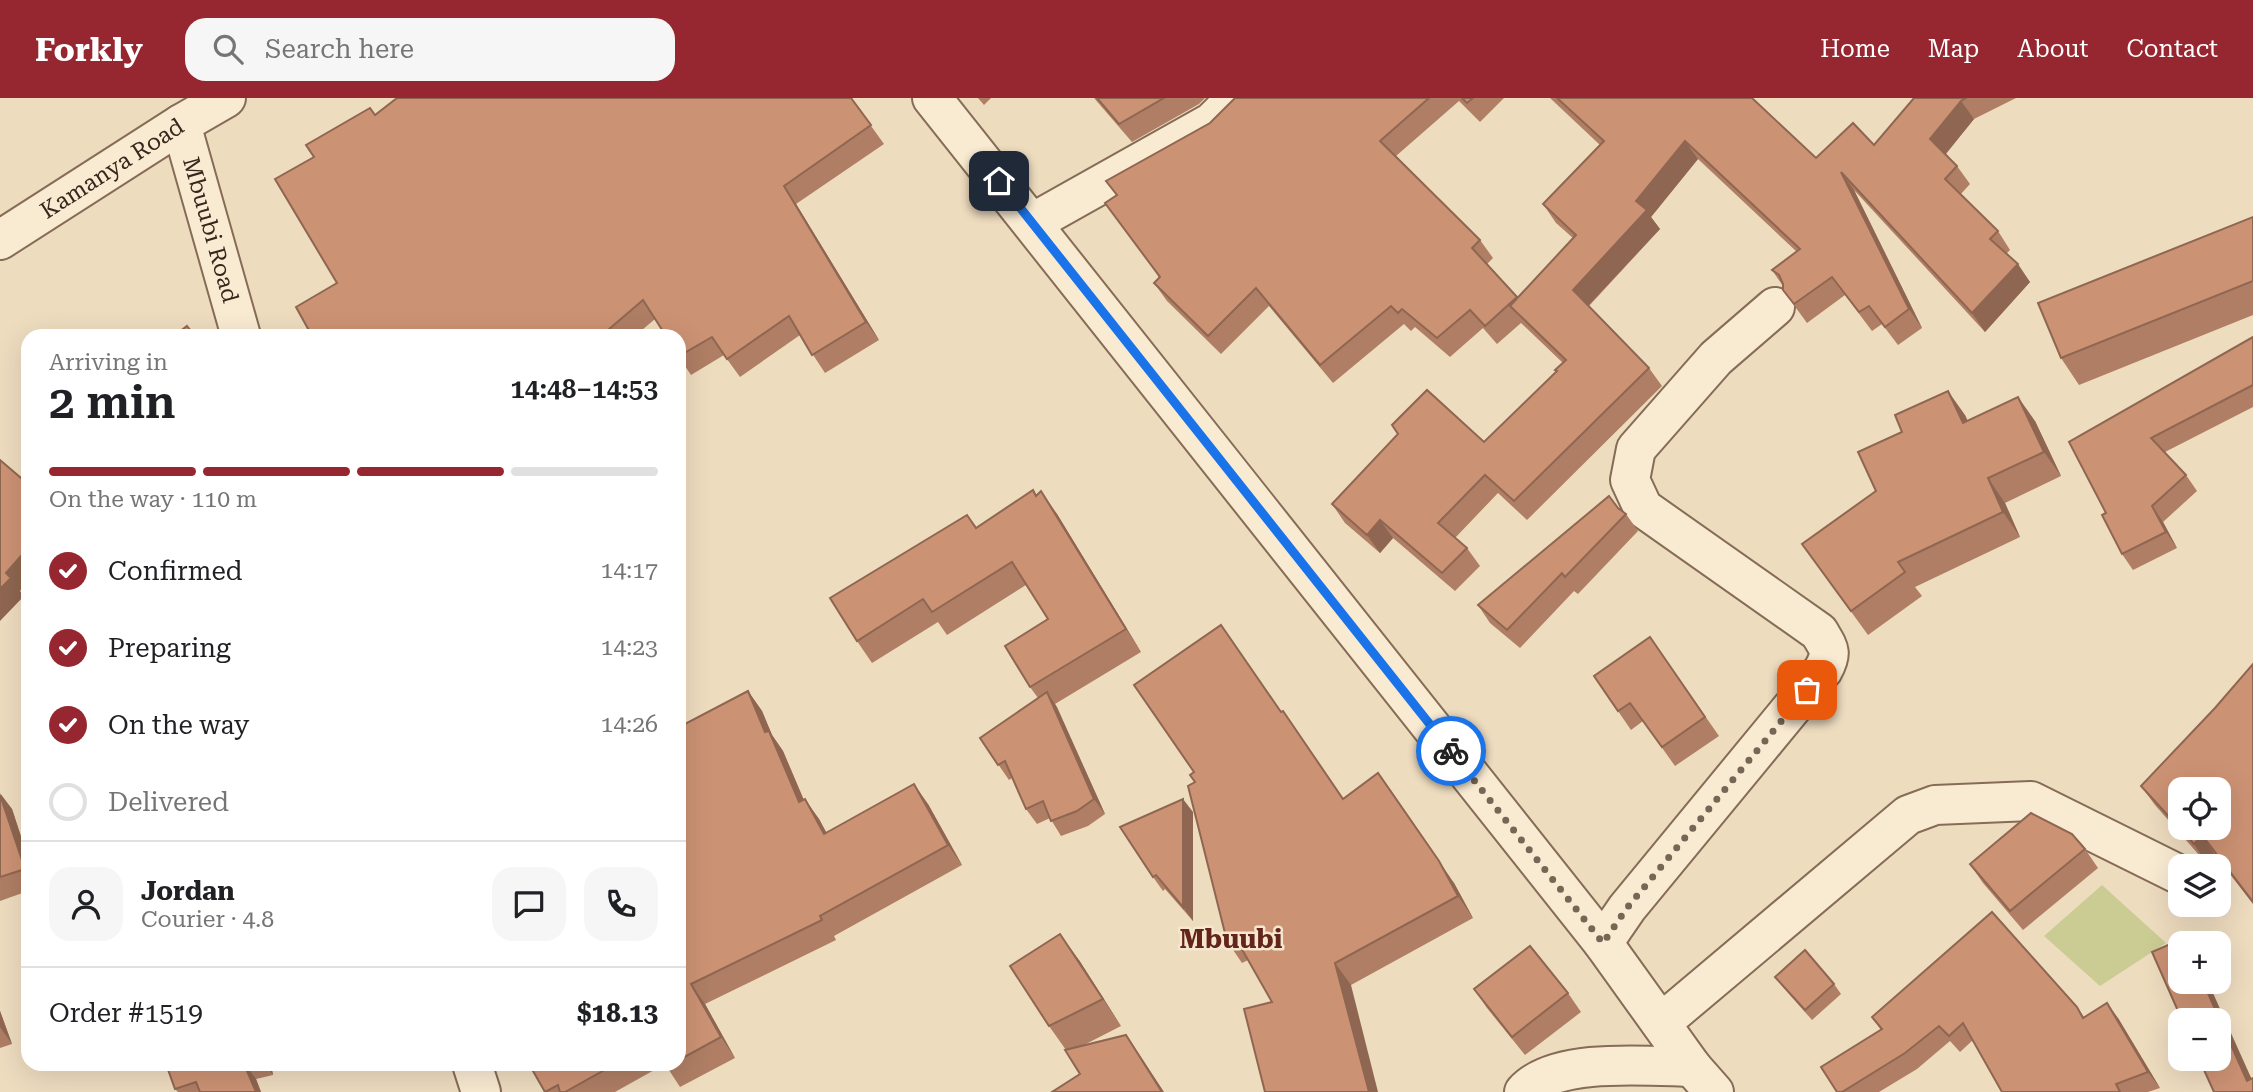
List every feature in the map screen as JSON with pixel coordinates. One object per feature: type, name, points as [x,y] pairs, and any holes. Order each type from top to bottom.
[{"type":"street","name":"Kamanya Road","points":[[0,240],[226,98]]},
{"type":"street","points":[[932,98],[1603,943],[1703,1079]]},
{"type":"street","points":[[1032,223],[1212,122],[1236,98]]},
{"type":"street","name":"Mbuubi Road","points":[[181,124],[239,329]]},
{"type":"street","points":[[1603,943],[1627,908],[1823,670],[1830,657],[1829,648],[1819,632],[1643,508],[1630,481],[1636,449],[1716,358],[1775,307]]},
{"type":"street","points":[[1661,1023],[1908,815],[1935,805],[2031,801],[2168,870]]},
{"type":"street","points":[[1524,1092],[1531,1084],[1576,1068],[1616,1065],[1703,1079]]},
{"type":"street","points":[[474,1071],[481,1092]]},
{"type":"green space","points":[[2102,885],[2166,943],[2100,986],[2044,936]]},
{"type":"building","points":[[397,98],[851,98],[871,125],[784,186],[866,322],[812,355],[789,316],[727,359],[712,337],[686,352],[686,329],[662,329],[643,300],[609,329],[308,329],[296,307],[337,283],[275,179],[314,157],[306,145],[370,108],[375,115]]},
{"type":"building","points":[[1097,98],[1164,98],[1119,124]]},
{"type":"building","points":[[1235,98],[1429,98],[1380,141],[1480,240],[1472,248],[1517,297],[1485,326],[1470,310],[1437,338],[1402,309],[1398,313],[1391,306],[1320,365],[1256,288],[1208,336],[1154,283],[1160,277],[1105,203],[1117,195],[1106,181],[1210,123]]},
{"type":"building","points":[[1557,98],[1752,98],[1816,158],[1853,123],[1874,145],[1914,98],[1966,98],[1930,139],[1957,166],[1945,179],[1998,231],[1990,239],[2018,264],[1972,313],[1841,172],[1909,309],[1885,327],[1869,306],[1859,312],[1832,277],[1794,304],[1783,290],[1779,275],[1772,270],[1800,249],[1685,141],[1636,201],[1647,210],[1573,290],[1649,368],[1514,501],[1485,475],[1438,523],[1467,548],[1442,573],[1380,520],[1367,535],[1332,504],[1398,434],[1392,425],[1427,390],[1484,442],[1566,360],[1510,306],[1576,235],[1543,204],[1604,141]]},
{"type":"building","points":[[2253,217],[2253,281],[2061,358],[2038,303]]},
{"type":"building","points":[[2253,337],[2253,385],[2151,438],[2186,475],[2152,506],[2166,532],[2122,554],[2102,515],[2106,513],[2069,442]]},
{"type":"building","points":[[1948,391],[1963,423],[2018,397],[2044,452],[1988,478],[2003,512],[1898,562],[1905,572],[1851,611],[1802,544],[1876,491],[1858,452],[1902,432],[1895,415]]},
{"type":"building","points":[[0,460],[21,478],[21,556],[6,573],[11,578],[0,589]]},
{"type":"building","points":[[1033,490],[1036,496],[1041,491],[1126,629],[1030,687],[1005,646],[1048,619],[1012,562],[932,612],[923,599],[857,641],[830,598],[967,515],[976,528]]},
{"type":"building","points":[[1609,496],[1626,514],[1565,577],[1562,573],[1507,630],[1478,605]]},
{"type":"building","points":[[1221,625],[1343,799],[1378,773],[1439,861],[1458,896],[1335,963],[1369,1092],[1265,1092],[1244,1009],[1272,1002],[1235,937],[1227,941],[1188,786],[1195,782],[1190,775],[1194,772],[1134,685]]},
{"type":"building","points":[[1650,637],[1705,717],[1662,747],[1630,703],[1618,711],[1594,676]]},
{"type":"building","points":[[2253,664],[2253,902],[2231,873],[2231,854],[2216,854],[2206,840],[2231,840],[2231,777],[2168,777],[2168,816],[2141,786]]},
{"type":"building","points":[[748,691],[765,732],[769,731],[799,802],[805,799],[824,834],[914,784],[948,845],[820,916],[822,920],[691,984],[721,1037],[686,1056],[686,723]]},
{"type":"building","points":[[1047,692],[1094,799],[1077,811],[1051,821],[1043,801],[1026,809],[1005,761],[998,765],[980,738]]},
{"type":"building","points":[[0,795],[21,857],[21,870],[0,877]]},
{"type":"building","points":[[1183,799],[1183,907],[1156,875],[1153,877],[1120,827]]},
{"type":"building","points":[[2031,813],[2072,834],[2085,849],[2010,911],[1970,864]]},
{"type":"building","points":[[1992,912],[2077,1007],[2083,1018],[2107,1003],[2148,1072],[2116,1084],[2120,1092],[2002,1092],[1963,1023],[1949,1036],[1939,1026],[1905,1053],[1842,1092],[1837,1092],[1821,1067],[1882,1029],[1872,1017]]},
{"type":"building","points":[[1060,934],[1103,999],[1049,1026],[1010,966]]},
{"type":"building","points":[[2168,945],[2168,988],[2152,952]]},
{"type":"building","points":[[1530,946],[1568,993],[1512,1037],[1474,989]]},
{"type":"building","points":[[1805,950],[1834,984],[1805,1010],[1775,977]]},
{"type":"building","points":[[2171,994],[2208,994],[2215,1008],[2177,1008]]},
{"type":"building","points":[[1126,1035],[1162,1092],[1052,1092],[1080,1074],[1065,1050]]},
{"type":"building","points":[[2231,1045],[2247,1081],[2253,1078],[2253,1092],[2214,1092],[2204,1071],[2231,1071]]},
{"type":"building","points":[[169,1071],[247,1071],[256,1092],[200,1092],[196,1082],[175,1089]]},
{"type":"building","points":[[533,1071],[602,1071],[565,1092],[560,1092],[558,1085],[545,1092]]},
{"type":"way so far","points":[[1451,751],[1603,943],[1627,908],[1807,690]]},
{"type":"district","name":"Mbuubi","points":[[1231,939]]},
{"type":"route","points":[[999,181],[1451,751]]}]
